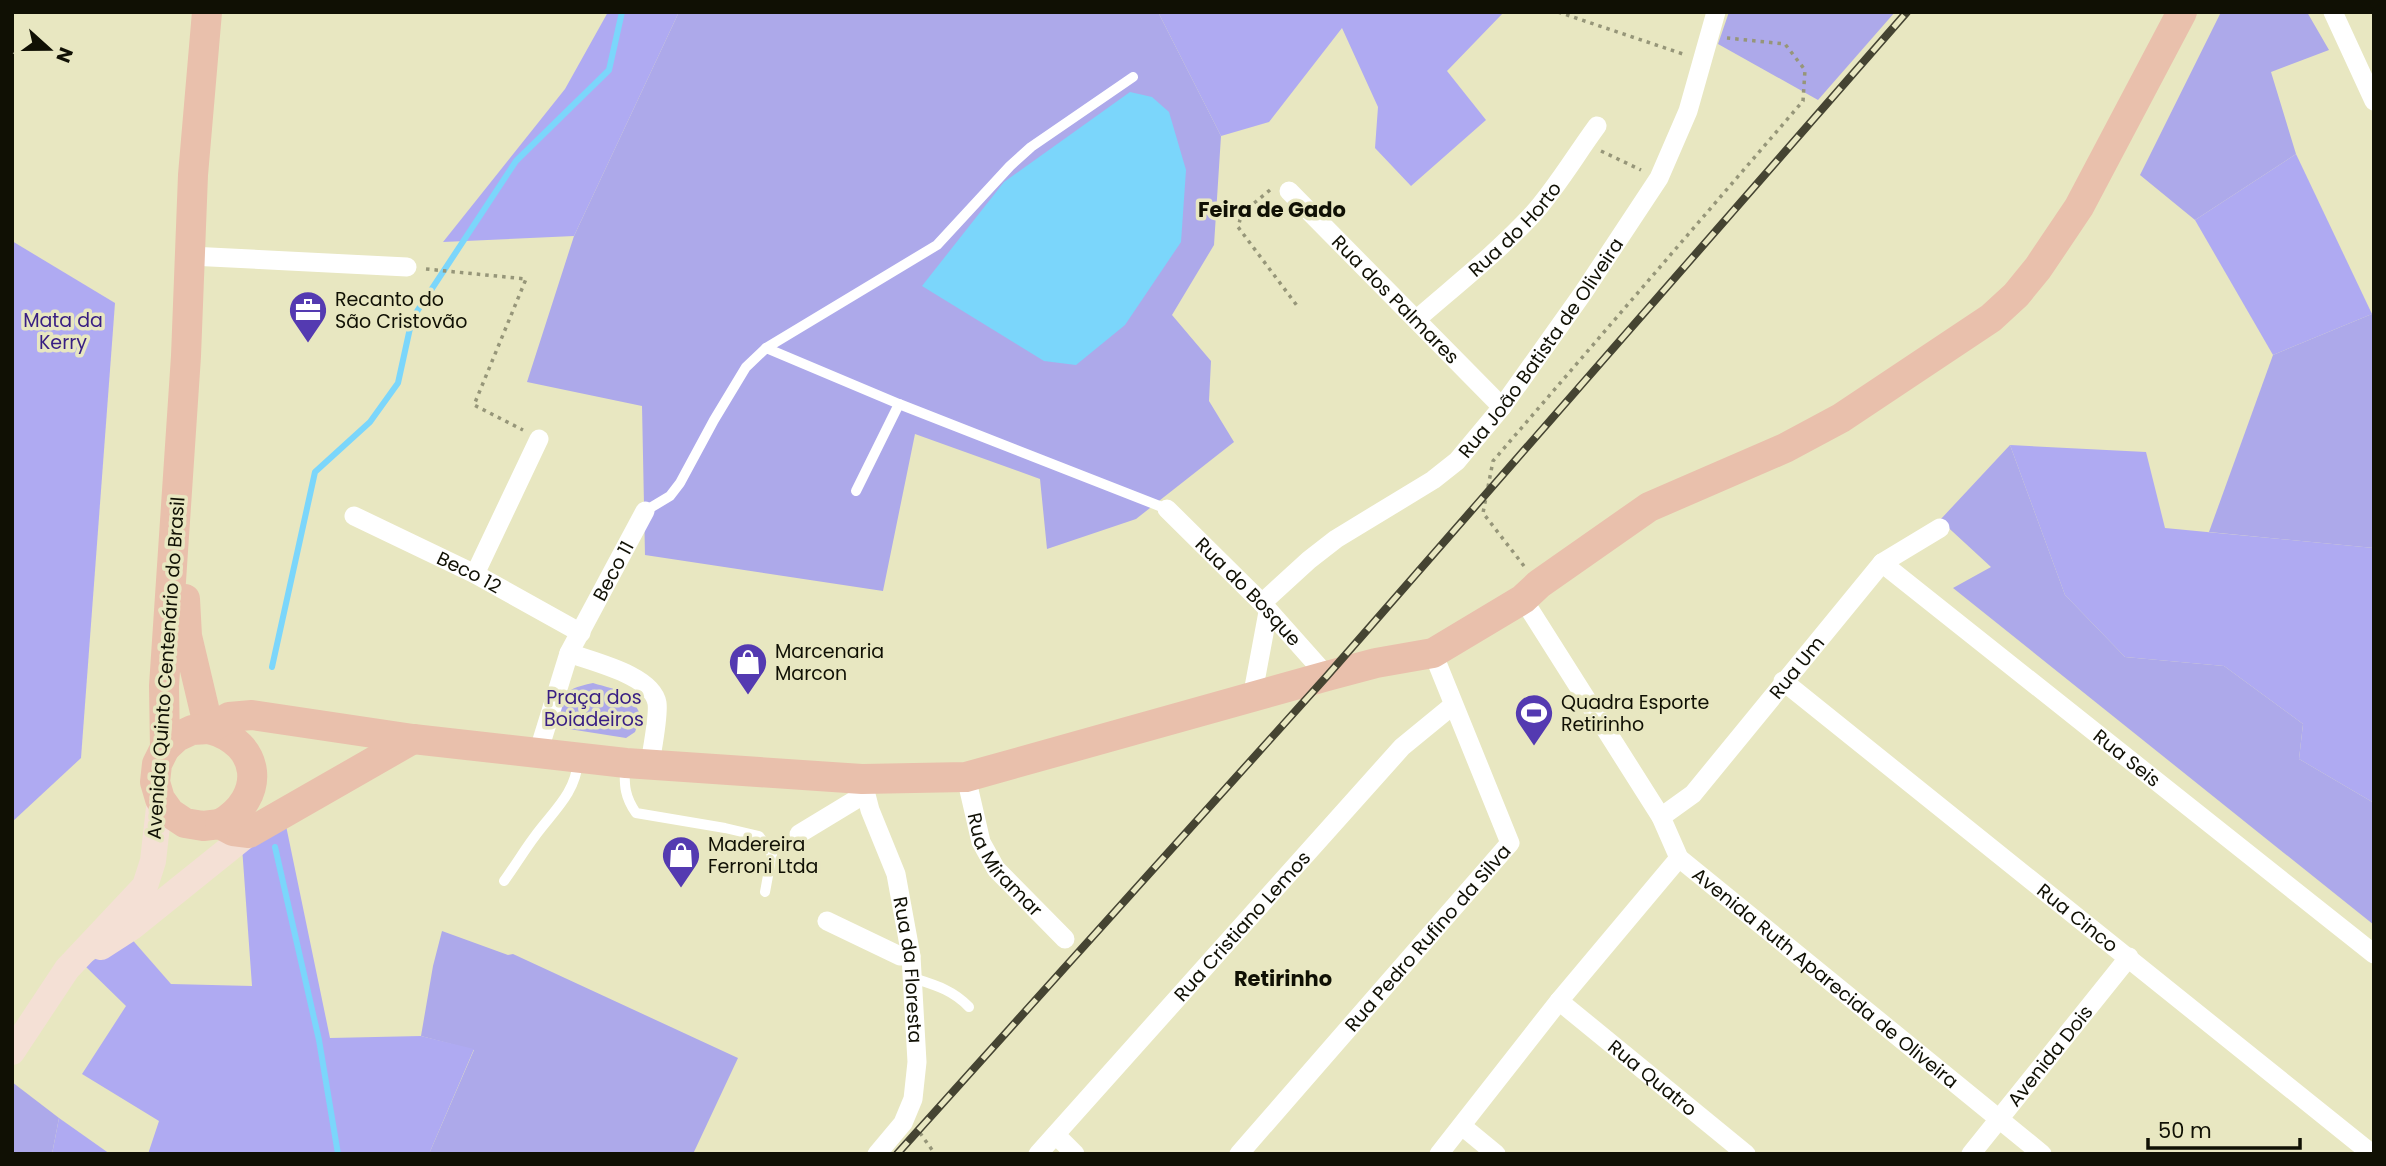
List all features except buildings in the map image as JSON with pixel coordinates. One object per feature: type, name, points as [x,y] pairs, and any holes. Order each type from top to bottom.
[{"type":"main road","name":"Avenida Quinto Centenário do Brasil","points":[[160,799],[155,782],[157,764],[165,748],[164,686],[179,462],[193,175],[207,12]]},
{"type":"main road","points":[[209,729],[229,718],[252,715],[413,739],[863,787],[966,777],[1327,676],[1376,663],[1433,653],[1531,592],[1649,507],[1785,448],[1841,418],[1991,318],[2017,295],[2080,207],[2182,12]]},
{"type":"main road","name":"Avenida Quinto Centenário do Brasil","points":[[179,462],[187,636],[209,729]]},
{"type":"main road","points":[[196,678],[216,694],[252,715]]},
{"type":"main road","points":[[160,799],[170,813],[185,823],[203,826],[220,824],[234,816],[245,803],[251,788],[252,772],[248,756],[238,743],[225,733],[209,729],[192,730],[177,737],[165,748]]},
{"type":"main road","points":[[220,824],[233,831],[249,833],[413,739]]},
{"type":"street","name":"Rua João Batista de Oliveira","points":[[1265,607],[1308,559],[1433,480],[1457,461],[1502,407],[1583,293],[1659,178],[1688,111],[1707,36],[1716,12]]},
{"type":"street","points":[[2333,12],[2374,101]]},
{"type":"street","name":"Rua do Horto","points":[[1417,319],[1533,214],[1597,126]]},
{"type":"street","name":"Rua dos Palmares","points":[[1289,191],[1502,407]]},
{"type":"street","points":[[190,256],[407,267]]},
{"type":"street","points":[[475,574],[539,439]]},
{"type":"street","name":"Rua do Bosque","points":[[1167,509],[1265,607],[1327,676]]},
{"type":"street","name":"Beco 11","points":[[538,753],[569,653],[645,510]]},
{"type":"street","name":"Beco 12","points":[[354,516],[475,574],[581,633]]},
{"type":"street","name":"Rua Um","points":[[1661,817],[1693,794],[1882,563],[1940,528]]},
{"type":"street","name":"Rua Seis","points":[[1882,563],[2374,954]]},
{"type":"street","name":"Avenida Ruth Aparecida de Oliveira","points":[[1531,592],[1661,817],[1679,858],[2042,1154]]},
{"type":"street","points":[[1252,698],[1265,607]]},
{"type":"street","points":[[569,653],[638,679],[652,691],[657,704],[638,763]]},
{"type":"street","name":"Rua Pedro Rufino da Silva","points":[[1239,1154],[1510,843],[1452,706],[1433,653]]},
{"type":"street","name":"Rua Cinco","points":[[1783,681],[2372,1154]]},
{"type":"street","name":"Rua Cristiano Lemos","points":[[1038,1154],[1402,747],[1452,706]]},
{"type":"street","name":"Rua Miramar","points":[[966,777],[981,842],[996,869],[1065,939]]},
{"type":"street","points":[[799,834],[863,787]]},
{"type":"street","name":"Rua da Floresta","points":[[863,787],[896,874],[911,956],[917,1062],[913,1099],[903,1123],[877,1154]]},
{"type":"street","name":"Avenida Quinto Centenário do Brasil","points":[[12,1052],[67,970],[145,886],[153,861],[160,799]]},
{"type":"street","points":[[208,866],[220,824]]},
{"type":"street","name":"Avenida Quinto Centenário do Brasil","points":[[67,970],[132,927],[249,833]]},
{"type":"street","points":[[1439,1154],[1559,1002],[1679,858]]},
{"type":"street","points":[[827,921],[890,952],[911,956]]},
{"type":"street","name":"Avenida Dois","points":[[1971,1154],[2129,957]]},
{"type":"street","name":"Rua Quatro","points":[[1559,1002],[1746,1154]]},
{"type":"street","points":[[1462,1126],[1496,1154]]},
{"type":"street","points":[[1056,1135],[1075,1154]]},
{"type":"lane","points":[[645,510],[670,496],[680,483],[746,367],[766,348],[937,245],[992,184],[1031,147],[1133,77]]},
{"type":"lane","points":[[766,348],[898,404],[1167,509]]},
{"type":"lane","points":[[856,491],[898,404]]},
{"type":"lane","points":[[504,881],[542,827],[561,806],[577,777],[579,757]]},
{"type":"lane","points":[[638,763],[624,786],[627,799],[636,813],[759,836],[772,854],[765,892]]},
{"type":"lane","points":[[913,978],[947,989],[969,1007]]},
{"type":"path","points":[[1558,12],[1701,60]]},
{"type":"path","points":[[1531,592],[1483,513],[1493,461],[1803,102],[1805,70],[1785,44],[1707,36]]},
{"type":"path","points":[[1584,143],[1659,178]]},
{"type":"path","points":[[1289,191],[1277,187],[1270,190],[1242,213],[1238,227],[1298,307]]},
{"type":"path","points":[[407,267],[526,279],[474,405],[539,439]]},
{"type":"green space","points":[[608,12],[679,12],[574,236],[443,242],[565,89]]},
{"type":"green space","points":[[679,12],[1158,12],[1221,136],[1214,245],[1172,315],[1211,361],[1209,401],[1234,442],[1136,519],[1047,549],[1040,479],[915,434],[883,591],[645,555],[642,406],[527,382],[574,236]]},
{"type":"green space","points":[[1158,12],[1504,12],[1447,71],[1486,120],[1411,186],[1375,148],[1378,107],[1342,28],[1269,122],[1221,136]]},
{"type":"green space","points":[[1729,12],[1895,12],[1818,100],[1718,44]]},
{"type":"green space","points":[[2221,12],[2307,12],[2329,50],[2271,72],[2296,154],[2195,220],[2140,175]]},
{"type":"green space","points":[[2296,154],[2372,314],[2273,355],[2195,220]]},
{"type":"green space","name":"Mata da Kerry","points":[[12,241],[115,303],[81,758],[12,822]]},
{"type":"green space","points":[[2372,314],[2374,548],[2209,532],[2273,355]]},
{"type":"green space","points":[[2010,445],[2065,595],[2125,657],[2224,666],[2303,724],[2299,759],[2374,803],[2374,925],[1953,588],[1991,567],[1940,520]]},
{"type":"green space","points":[[2010,445],[2146,452],[2165,528],[2374,548],[2374,803],[2299,759],[2303,724],[2224,666],[2125,657],[2065,595]]},
{"type":"green space","name":"Praça dos Boiadeiros","points":[[593,683],[622,692],[632,701],[641,716],[635,732],[626,738],[550,726],[563,696]]},
{"type":"green space","points":[[284,816],[330,1038],[421,1036],[474,1049],[429,1154],[148,1154],[159,1121],[82,1074],[126,1006],[85,966],[129,936],[171,984],[252,986],[242,847]]},
{"type":"green space","points":[[442,931],[508,955],[513,954],[738,1058],[693,1154],[429,1154],[474,1050],[421,1036]]},
{"type":"green space","points":[[12,1082],[59,1118],[52,1154],[12,1154]]},
{"type":"green space","points":[[59,1118],[110,1154],[52,1154]]},
{"type":"water","points":[[1130,92],[1152,97],[1169,112],[1186,170],[1181,242],[1125,325],[1076,365],[1044,361],[922,286],[1004,182]]},
{"type":"waterway","points":[[272,667],[315,472],[370,422],[398,383],[412,319],[516,161],[609,70],[622,12]]},
{"type":"waterway","points":[[275,847],[319,1040],[338,1154]]},
{"type":"railway","points":[[897,1154],[1327,676],[1907,12]]},
{"type":"place","name":"Recanto do São Cristovão","points":[[308,344]]},
{"type":"place","name":"Marcenaria Marcon","points":[[748,696]]},
{"type":"place","name":"Quadra Esporte Retirinho","points":[[1534,747]]},
{"type":"place","name":"Madereira Ferroni Ltda","points":[[681,889]]},
{"type":"district","name":"Feira de Gado","points":[[1272,209]]},
{"type":"district","name":"Retirinho","points":[[1283,978]]}]
